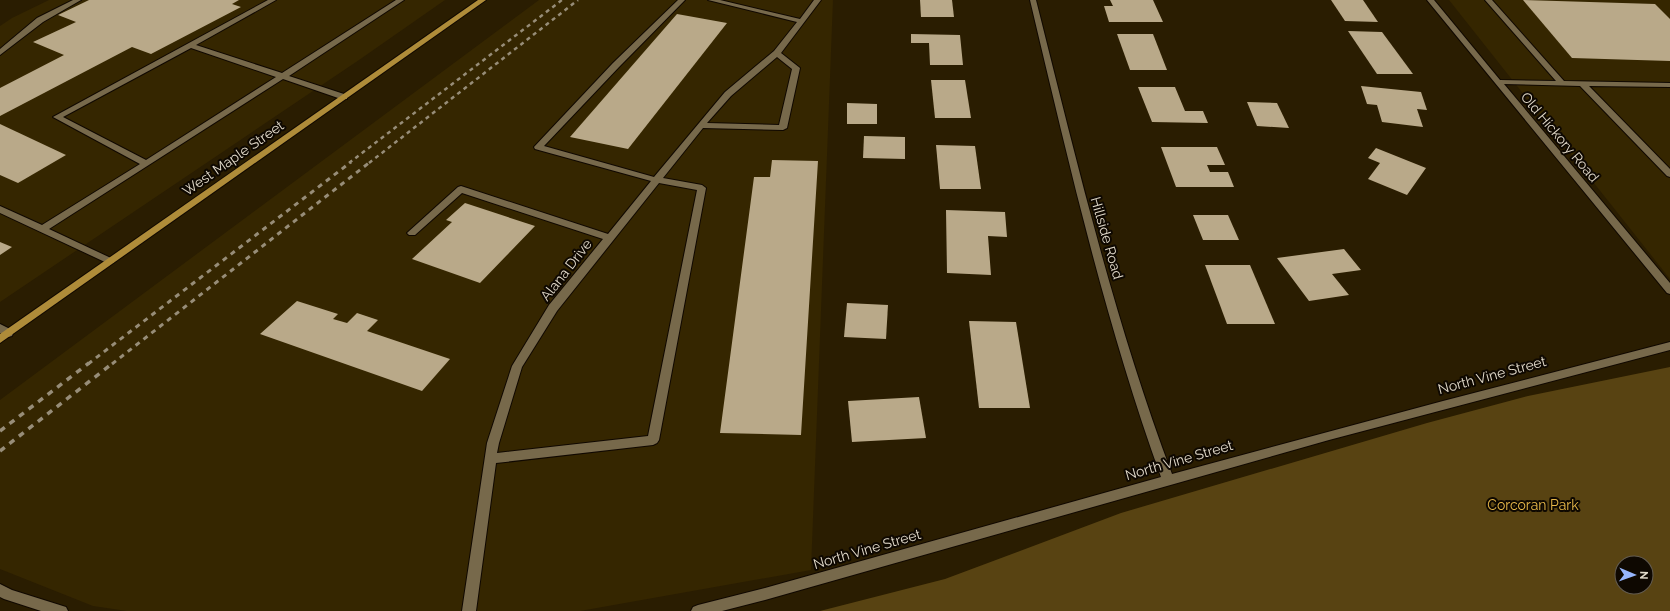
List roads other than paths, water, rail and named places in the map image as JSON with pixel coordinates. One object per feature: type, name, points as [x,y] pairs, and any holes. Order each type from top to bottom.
[{"type":"main road","name":"West Maple Street","points":[[3,333],[110,261],[483,0]]},
{"type":"street","points":[[0,53],[40,20],[78,0]]},
{"type":"street","points":[[146,164],[57,118],[273,0]]},
{"type":"street","points":[[42,229],[401,0]]},
{"type":"street","points":[[491,459],[653,440],[702,188],[656,180],[538,147],[616,64],[682,0]]},
{"type":"street","points":[[711,0],[801,21]]},
{"type":"street","name":"Alana Drive","points":[[469,611],[493,443],[517,366],[553,308],[701,125],[728,94],[777,53],[818,0]]},
{"type":"street","name":"Hillside Road","points":[[1033,0],[1090,233],[1151,434],[1168,480]]},
{"type":"street","name":"Old Hickory Road","points":[[1430,0],[1670,290]]},
{"type":"street","points":[[1488,0],[1561,82]]},
{"type":"street","points":[[190,45],[344,97]]},
{"type":"street","points":[[701,125],[783,128],[796,68],[777,53]]},
{"type":"street","points":[[1498,82],[1670,85]]},
{"type":"street","points":[[1582,83],[1670,174]]},
{"type":"street","points":[[412,233],[461,189],[610,238]]},
{"type":"street","points":[[0,209],[110,261]]},
{"type":"street","name":"North Vine Street","points":[[698,611],[772,592],[1466,397],[1670,346]]},
{"type":"street","points":[[0,590],[9,595],[61,611]]},
{"type":"railway","points":[[349,163],[562,0]]},
{"type":"railway","points":[[369,163],[578,0]]},
{"type":"railway","points":[[88,364],[351,162]]},
{"type":"railway","points":[[112,364],[370,162]]},
{"type":"railway","points":[[0,431],[89,363]]},
{"type":"railway","points":[[0,451],[113,363]]},
{"type":"park label","name":"Corcoran Park","points":[[1533,505]]}]
